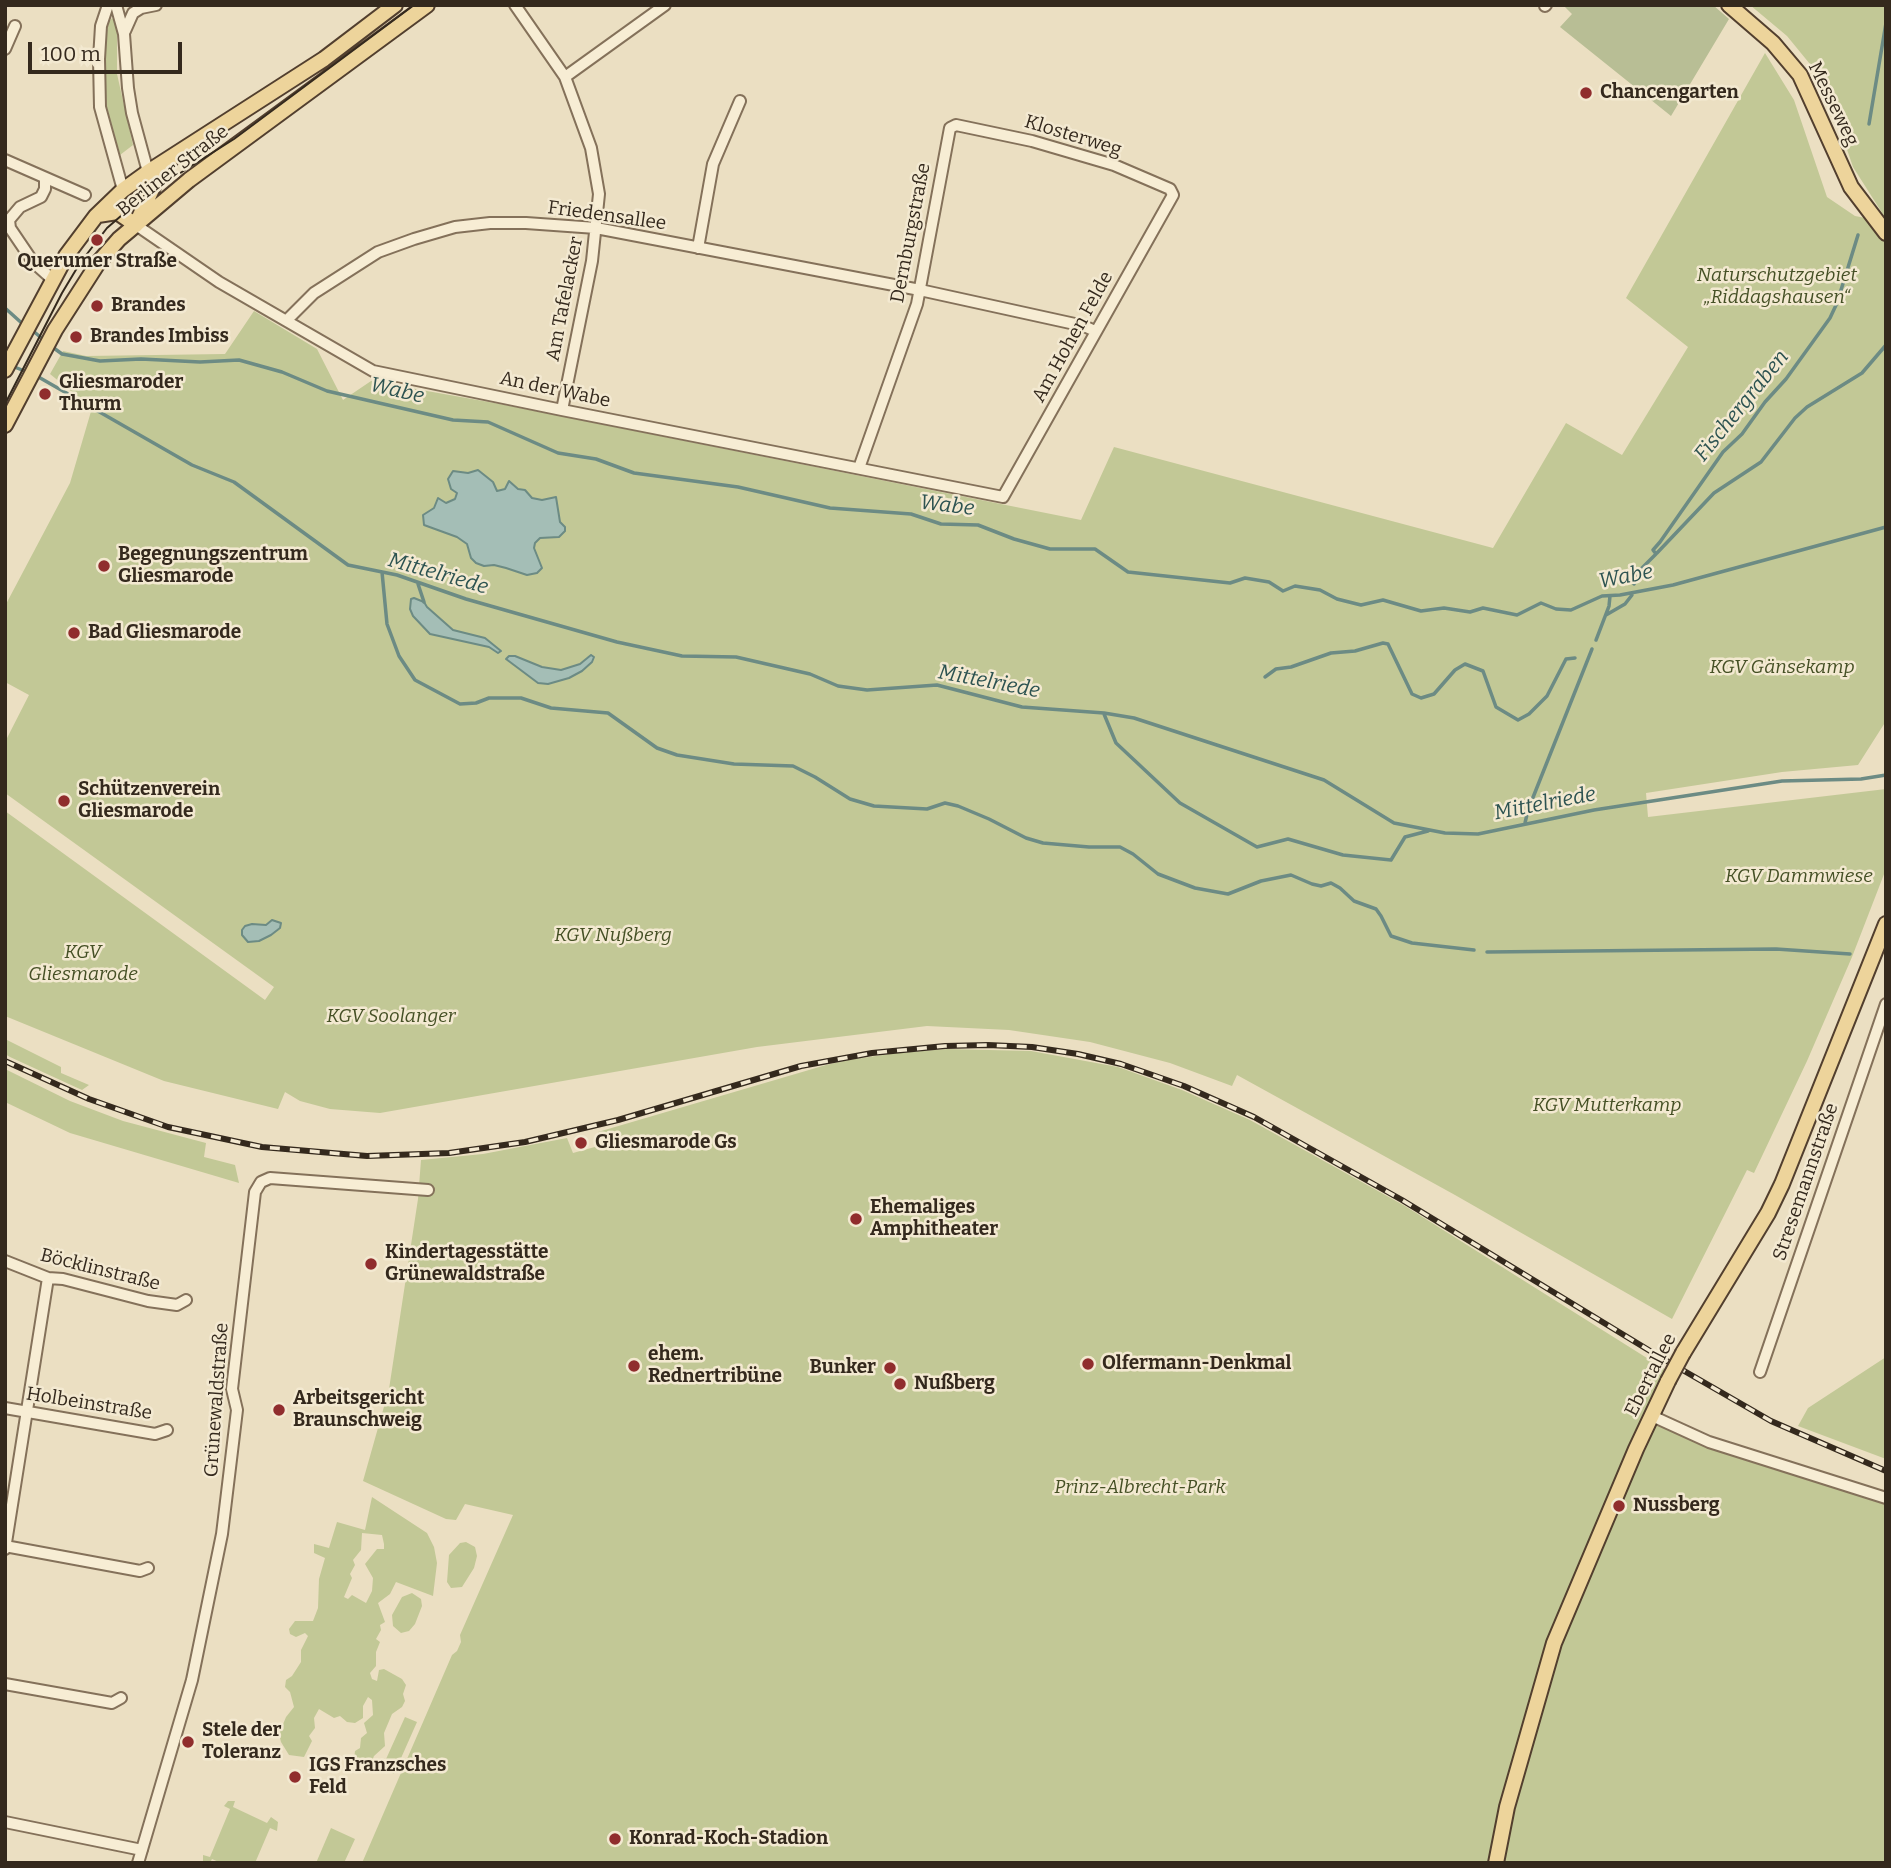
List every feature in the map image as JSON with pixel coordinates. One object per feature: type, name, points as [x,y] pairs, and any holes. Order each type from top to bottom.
[{"type":"main road","name":"Berliner Straße","points":[[5,370],[66,256],[97,216],[123,190],[324,59],[395,5]]},
{"type":"main road","name":"Berliner Straße","points":[[5,425],[52,336],[98,263],[133,219],[427,5]]},
{"type":"main road","name":"Messeweg","points":[[1729,5],[1773,43],[1800,75],[1851,187],[1886,233]]},
{"type":"main road","points":[[133,219],[157,178],[176,153]]},
{"type":"main road","points":[[148,172],[148,194]]},
{"type":"main road","points":[[133,219],[123,190],[148,194],[173,192]]},
{"type":"main road","points":[[97,216],[117,212],[133,219]]},
{"type":"main road","name":"Ebertallee","points":[[1496,1863],[1507,1807],[1554,1643],[1668,1381],[1768,1213],[1782,1184],[1886,924]]},
{"type":"street","points":[[108,5],[101,26],[100,107],[123,190]]},
{"type":"street","points":[[116,5],[124,34],[128,88],[148,172]]},
{"type":"street","points":[[128,5],[141,8],[156,5]]},
{"type":"street","name":"Am Tafelacker","points":[[515,5],[565,77],[591,148],[598,194],[596,228],[562,410]]},
{"type":"street","points":[[565,77],[665,5]]},
{"type":"street","points":[[124,34],[128,20],[141,8]]},
{"type":"street","points":[[5,49],[15,26]]},
{"type":"street","points":[[698,248],[713,164],[740,101]]},
{"type":"street","name":"Klosterweg","points":[[956,125],[1032,141],[1114,165],[1170,189],[1173,195]]},
{"type":"street","name":"Dernburgstraße","points":[[859,468],[920,290],[950,128],[956,125]]},
{"type":"street","points":[[5,160],[85,195]]},
{"type":"street","points":[[45,178],[45,189],[41,197],[20,207],[9,220],[10,228],[33,262],[52,279]]},
{"type":"street","name":"Am Hohen Felde","points":[[1003,497],[1173,195]]},
{"type":"street","name":"An der Wabe","points":[[133,219],[209,276],[373,371],[1003,497]]},
{"type":"street","name":"Friedensallee","points":[[287,320],[314,293],[378,252],[455,227],[526,223],[596,228],[920,290],[1084,326],[1095,331]]},
{"type":"street","name":"Stresemannstraße","points":[[1760,1372],[1886,1004]]},
{"type":"street","name":"Grünewaldstraße","points":[[138,1863],[192,1680],[222,1534],[237,1410],[232,1389],[255,1192],[261,1182],[270,1178],[428,1190]]},
{"type":"street","name":"Böcklinstraße","points":[[5,1261],[48,1278],[63,1279],[148,1301],[177,1305],[186,1300]]},
{"type":"street","points":[[48,1278],[5,1547],[140,1572],[148,1568]]},
{"type":"street","name":"Holbeinstraße","points":[[5,1408],[155,1434],[167,1430]]},
{"type":"street","points":[[1652,1416],[1709,1442],[1886,1498]]},
{"type":"street","points":[[5,1684],[112,1703],[121,1698]]},
{"type":"street","points":[[5,1822],[142,1850]]},
{"type":"green space","points":[[1563,5],[1713,5],[1729,19],[1671,116],[1560,27],[1572,14]]},
{"type":"green space","points":[[1750,5],[1886,5],[1886,219],[1853,167],[1828,94],[1814,69],[1787,36]]},
{"type":"green space","points":[[112,18],[117,24],[117,74],[133,145],[120,155],[107,108],[105,82],[104,44]]},
{"type":"green space","points":[[1765,53],[1794,100],[1827,197],[1855,216],[1886,222],[1886,721],[1858,765],[1782,772],[1646,793],[1648,817],[1886,789],[1886,869],[1807,1061],[1754,1173],[1747,1170],[1672,1319],[1237,1075],[1232,1086],[1170,1063],[1090,1042],[1009,1030],[927,1026],[757,1047],[380,1113],[330,1109],[300,1101],[285,1092],[278,1109],[164,1081],[5,1016],[5,811],[265,1000],[274,987],[5,793],[5,742],[29,695],[5,682],[5,606],[70,483],[92,408],[50,374],[63,351],[86,356],[225,354],[254,311],[317,349],[343,400],[371,381],[500,404],[1081,520],[1114,447],[1493,548],[1566,423],[1622,455],[1688,347],[1626,298]]},
{"type":"green space","points":[[5,1039],[61,1067],[61,1073],[89,1085],[82,1090],[10,1057],[5,1054]]},
{"type":"green space","name":"Prinz-Albrecht-Park","points":[[947,1049],[1031,1051],[1118,1067],[1182,1090],[1250,1120],[1405,1206],[1666,1370],[1645,1416],[1677,1433],[1886,1505],[1886,1863],[362,1863],[452,1655],[461,1642],[460,1635],[513,1515],[465,1504],[456,1520],[446,1519],[363,1481],[389,1389],[418,1199],[421,1160],[483,1154],[567,1138],[573,1153],[602,1145],[598,1132],[826,1065],[897,1053]]},
{"type":"green space","points":[[5,1069],[70,1101],[123,1121],[206,1143],[204,1157],[235,1165],[239,1183],[70,1133],[5,1102]]},
{"type":"green space","points":[[1886,1357],[1886,1459],[1798,1426],[1808,1408]]},
{"type":"green space","points":[[372,1497],[427,1533],[434,1547],[437,1563],[433,1596],[396,1582],[390,1594],[378,1603],[385,1622],[380,1625],[381,1630],[376,1639],[380,1642],[376,1652],[376,1666],[370,1673],[372,1679],[377,1681],[379,1670],[384,1669],[402,1679],[406,1685],[403,1694],[405,1701],[402,1707],[392,1714],[384,1733],[385,1746],[374,1756],[370,1766],[365,1768],[358,1765],[354,1759],[355,1751],[360,1748],[361,1738],[367,1733],[364,1723],[373,1715],[372,1700],[368,1697],[363,1706],[363,1718],[355,1723],[347,1722],[340,1716],[334,1718],[319,1709],[314,1718],[315,1728],[309,1736],[312,1741],[304,1757],[289,1755],[279,1734],[286,1717],[294,1707],[290,1692],[285,1687],[286,1680],[301,1662],[301,1650],[308,1636],[305,1633],[296,1637],[290,1634],[289,1629],[295,1621],[313,1621],[318,1608],[319,1579],[325,1558],[314,1553],[314,1544],[329,1548],[337,1522],[365,1530]],"holes":[[[362,1533],[382,1535],[384,1549],[377,1549],[365,1564],[373,1578],[372,1591],[366,1603],[352,1595],[348,1599],[344,1597],[352,1578],[350,1574],[355,1565],[353,1560],[361,1550]]]},
{"type":"green space","points":[[466,1542],[475,1547],[477,1556],[474,1568],[462,1587],[451,1588],[447,1582],[449,1555],[460,1543]]},
{"type":"green space","points":[[412,1593],[421,1599],[422,1606],[415,1624],[409,1631],[401,1633],[393,1626],[392,1615],[402,1597]]},
{"type":"green space","points":[[405,1717],[417,1722],[394,1774],[382,1768]]},
{"type":"green space","points":[[228,1801],[235,1801],[233,1807],[267,1823],[271,1817],[278,1822],[277,1831],[270,1828],[255,1863],[221,1863],[212,1859],[210,1863],[203,1862],[203,1855],[210,1857],[230,1809],[224,1806]]},
{"type":"green space","points":[[331,1828],[355,1839],[344,1863],[316,1863]]},
{"type":"water","points":[[478,470],[493,482],[497,491],[505,489],[509,481],[518,489],[525,490],[532,498],[542,500],[556,497],[560,522],[565,531],[559,537],[540,538],[535,543],[534,548],[542,568],[537,573],[527,575],[494,565],[476,563],[471,558],[467,544],[457,537],[424,525],[423,515],[434,508],[438,498],[446,503],[455,499],[457,493],[451,489],[448,479],[453,471],[468,473]]},
{"type":"water","points":[[411,599],[424,602],[453,630],[485,638],[501,651],[498,653],[489,647],[430,634],[413,616],[410,609]]},
{"type":"water","points":[[591,655],[594,657],[592,662],[582,671],[548,684],[538,683],[506,659],[515,656],[542,667],[561,670],[580,664]]},
{"type":"water","points":[[272,920],[281,923],[280,928],[259,941],[248,942],[242,935],[245,926],[266,925]]},
{"type":"waterway","name":"Fischergraben","points":[[1869,124],[1886,23]]},
{"type":"waterway","name":"Fischergraben","points":[[1634,584],[1640,570],[1656,554],[1653,550],[1723,452],[1742,434],[1786,379],[1830,318],[1858,235]]},
{"type":"waterway","name":"Wabe","points":[[5,308],[25,326]]},
{"type":"waterway","name":"Wabe","points":[[32,330],[45,341]]},
{"type":"waterway","points":[[1657,553],[1714,493],[1761,462],[1795,418],[1807,407],[1862,373],[1886,345]]},
{"type":"waterway","name":"Wabe","points":[[51,346],[62,354],[100,361],[239,360],[282,372],[327,391],[453,420],[488,422],[558,453],[596,459],[634,473],[738,487],[830,508],[911,514],[941,524],[978,525],[1050,549],[1095,549],[1128,572],[1230,583],[1245,578],[1269,582],[1283,591],[1295,586],[1320,590],[1337,599],[1361,605],[1383,600],[1421,611],[1444,608],[1470,612],[1483,608],[1517,615],[1541,603],[1556,609],[1571,610],[1602,596],[1673,585],[1886,527]]},
{"type":"waterway","name":"Mittelriede","points":[[12,366],[27,372]]},
{"type":"waterway","name":"Mittelriede","points":[[35,375],[192,465],[234,482],[348,565],[397,575],[466,599],[617,642],[682,656],[736,657],[810,674],[838,686],[867,690],[937,685],[1022,707],[1134,718],[1324,780],[1394,823],[1445,833],[1478,834],[1594,810],[1782,781],[1861,779],[1886,775]]},
{"type":"waterway","points":[[382,572],[387,624],[399,656],[415,680],[460,704],[476,703],[489,698],[521,698],[551,708],[608,713],[657,748],[677,755],[734,764],[793,766],[850,799],[874,806],[927,809],[945,803],[958,806],[1026,838],[1043,843],[1120,847],[1158,874],[1195,888],[1228,894],[1261,881],[1291,875],[1321,886],[1331,883],[1354,901],[1376,909],[1391,936],[1412,943],[1474,950]]},
{"type":"waterway","points":[[418,584],[424,602]]},
{"type":"waterway","name":"Fischergraben","points":[[1606,615],[1625,604],[1632,595]]},
{"type":"waterway","name":"Fischergraben","points":[[1596,640],[1610,596]]},
{"type":"waterway","points":[[1265,677],[1276,669],[1291,667],[1331,653],[1355,651],[1383,643],[1388,644],[1412,694],[1421,698],[1434,694],[1455,670],[1465,664],[1483,671],[1496,707],[1518,720],[1529,714],[1547,696],[1566,659],[1575,658]]},
{"type":"waterway","points":[[1525,823],[1592,649]]},
{"type":"waterway","points":[[1104,714],[1116,743],[1180,803],[1257,847],[1288,839],[1343,855],[1391,860],[1405,837],[1428,831]]},
{"type":"waterway","points":[[1487,952],[1776,949],[1850,954]]},
{"type":"tram line","points":[[5,404],[62,293],[80,263],[107,228],[144,196],[234,139],[414,5]]},
{"type":"railway","points":[[5,1061],[89,1099],[168,1127],[262,1147],[367,1156],[449,1153],[525,1142],[618,1120],[801,1066],[872,1053],[988,1045],[1032,1047],[1078,1054],[1121,1064],[1184,1086],[1254,1117],[1402,1200],[1660,1357],[1771,1421],[1886,1471]]},
{"type":"place","name":"Chancengarten","points":[[1586,93]]},
{"type":"place","name":"Querumer Straße","points":[[97,240]]},
{"type":"place","name":"Brandes","points":[[97,306]]},
{"type":"place","name":"Brandes Imbiss","points":[[76,337]]},
{"type":"place","name":"Gliesmaroder Thurm","points":[[45,394]]},
{"type":"place","name":"Begegnungszentrum Gliesmarode","points":[[104,566]]},
{"type":"place","name":"Bad Gliesmarode","points":[[74,633]]},
{"type":"place","name":"Schützenverein Gliesmarode","points":[[64,801]]},
{"type":"place","name":"Gliesmarode Gs","points":[[581,1143]]},
{"type":"place","name":"Ehemaliges Amphitheater","points":[[856,1219]]},
{"type":"place","name":"Kindertagesstätte Grünewaldstraße","points":[[371,1264]]},
{"type":"place","name":"Olfermann-Denkmal","points":[[1088,1364]]},
{"type":"place","name":"ehem. Rednertribüne","points":[[634,1366]]},
{"type":"place","name":"Bunker","points":[[890,1368]]},
{"type":"place","name":"Nußberg","points":[[900,1384]]},
{"type":"place","name":"Arbeitsgericht Braunschweig","points":[[279,1410]]},
{"type":"place","name":"Nussberg","points":[[1619,1506]]},
{"type":"place","name":"Stele der Toleranz","points":[[188,1742]]},
{"type":"place","name":"IGS Franzsches Feld","points":[[295,1777]]},
{"type":"place","name":"Konrad-Koch-Stadion","points":[[615,1839]]},
{"type":"park label","name":"Naturschutzgebiet „Riddagshausen“","points":[[1777,287]]},
{"type":"park label","name":"KGV Gänsekamp","points":[[1782,668]]},
{"type":"park label","name":"KGV Dammwiese","points":[[1799,877]]},
{"type":"park label","name":"KGV Nußberg","points":[[613,936]]},
{"type":"park label","name":"KGV Gliesmarode","points":[[83,964]]},
{"type":"park label","name":"KGV Soolanger","points":[[391,1017]]},
{"type":"park label","name":"KGV Mutterkamp","points":[[1607,1106]]}]
